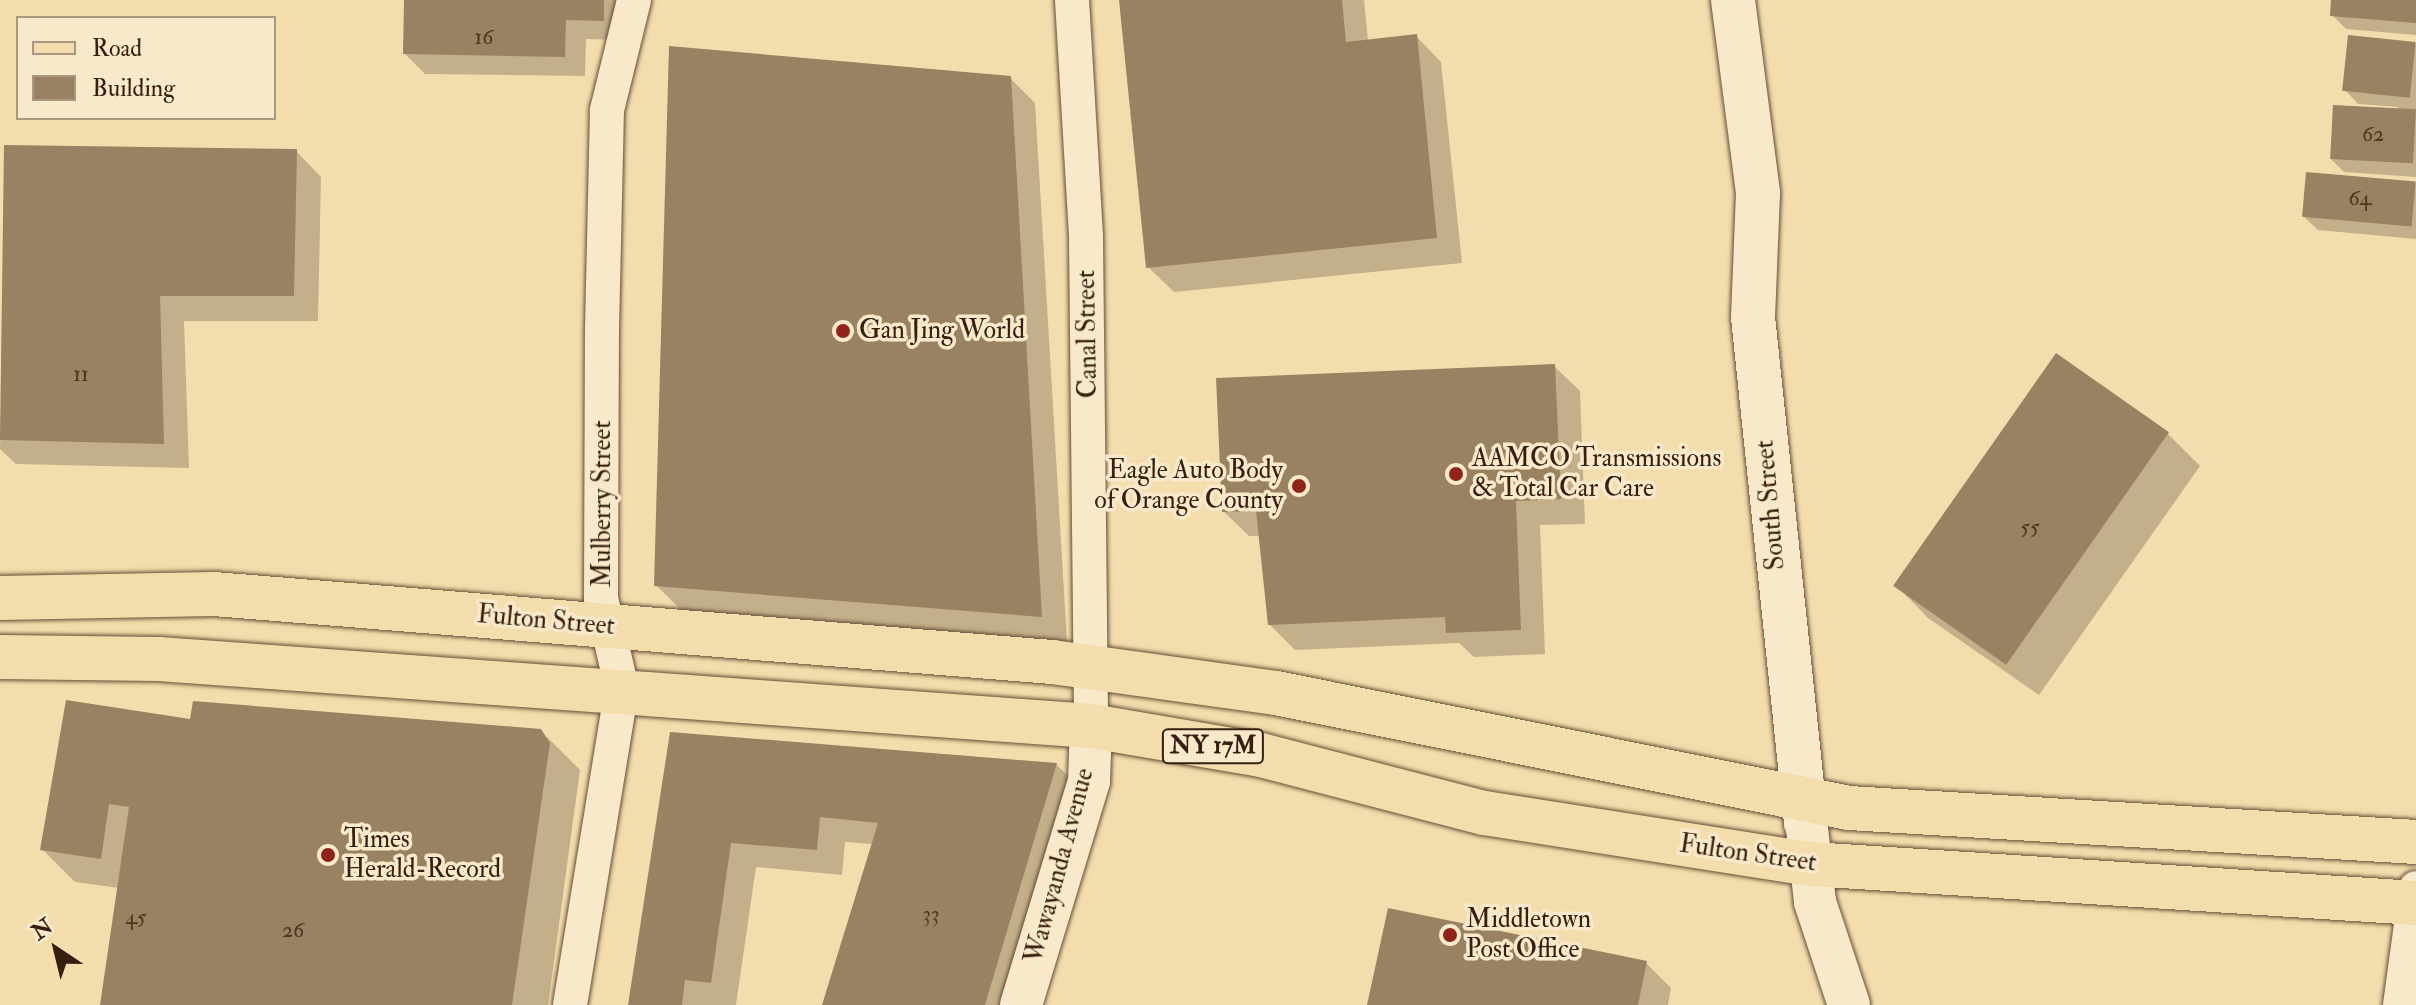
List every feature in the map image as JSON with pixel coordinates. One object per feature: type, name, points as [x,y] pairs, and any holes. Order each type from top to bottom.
[{"type":"main road","name":"South Street","points":[[1733,0],[1758,193],[1753,317],[1807,829]]},
{"type":"main road","name":"Fulton Street","points":[[0,598],[214,594],[1092,668],[1276,693],[1807,829],[2415,898]]},
{"type":"main road","name":"Fulton Street","points":[[0,657],[68,654],[622,689],[1091,726],[1261,755],[1484,813],[1807,829],[2416,842]]},
{"type":"street","name":"Mulberry Street","points":[[570,1005],[622,689],[613,627],[601,598],[606,133],[634,0]]},
{"type":"street","name":"Canal Street","points":[[1072,0],[1086,237],[1092,668]]},
{"type":"street","points":[[1091,726],[1092,668]]},
{"type":"street","name":"Wawayanda Avenue","points":[[1021,1005],[1089,781],[1091,726]]},
{"type":"street","name":"South Street","points":[[1807,829],[1815,902],[1849,1005]]},
{"type":"street","points":[[2400,1005],[2415,898]]},
{"type":"building","points":[[404,0],[604,0],[604,21],[566,20],[565,57],[403,54]]},
{"type":"building","points":[[1119,0],[1342,0],[1346,42],[1417,34],[1437,238],[1146,268]]},
{"type":"building","points":[[2331,0],[2416,0],[2416,23],[2330,16]]},
{"type":"building","points":[[2348,35],[2416,42],[2410,98],[2342,91]]},
{"type":"building","name":"Gan Jing World","points":[[669,46],[1011,76],[1042,617],[654,586]]},
{"type":"building","points":[[2333,105],[2416,109],[2413,163],[2330,159]]},
{"type":"building","points":[[4,145],[297,149],[294,296],[160,296],[164,444],[0,440]]},
{"type":"building","points":[[2306,172],[2416,182],[2412,226],[2302,217]]},
{"type":"building","points":[[2056,353],[2169,432],[2006,665],[1893,586]]},
{"type":"building","points":[[1555,364],[1561,499],[1516,501],[1521,630],[1446,633],[1445,617],[1268,625],[1256,511],[1222,512],[1216,378]]},
{"type":"building","name":"Times Herald-Record","points":[[66,700],[190,719],[193,701],[541,729],[550,743],[512,1005],[100,1005],[129,807],[109,804],[101,859],[40,850]]},
{"type":"building","points":[[670,732],[1057,763],[985,1005],[822,1005],[878,823],[820,817],[817,850],[731,843],[711,983],[685,980],[682,1005],[628,1005]]},
{"type":"building","name":"Middletown Post Office","points":[[1388,908],[1647,961],[1638,1005],[1367,1005]]},
{"type":"place","name":"Gan Jing World","points":[[843,331]]},
{"type":"place","name":"AAMCO Transmissions & Total Car Care","points":[[1456,474]]},
{"type":"place","name":"Eagle Auto Body of Orange County","points":[[1299,486]]},
{"type":"place","name":"Times Herald-Record","points":[[328,855]]},
{"type":"place","name":"Middletown Post Office","points":[[1450,935]]}]
